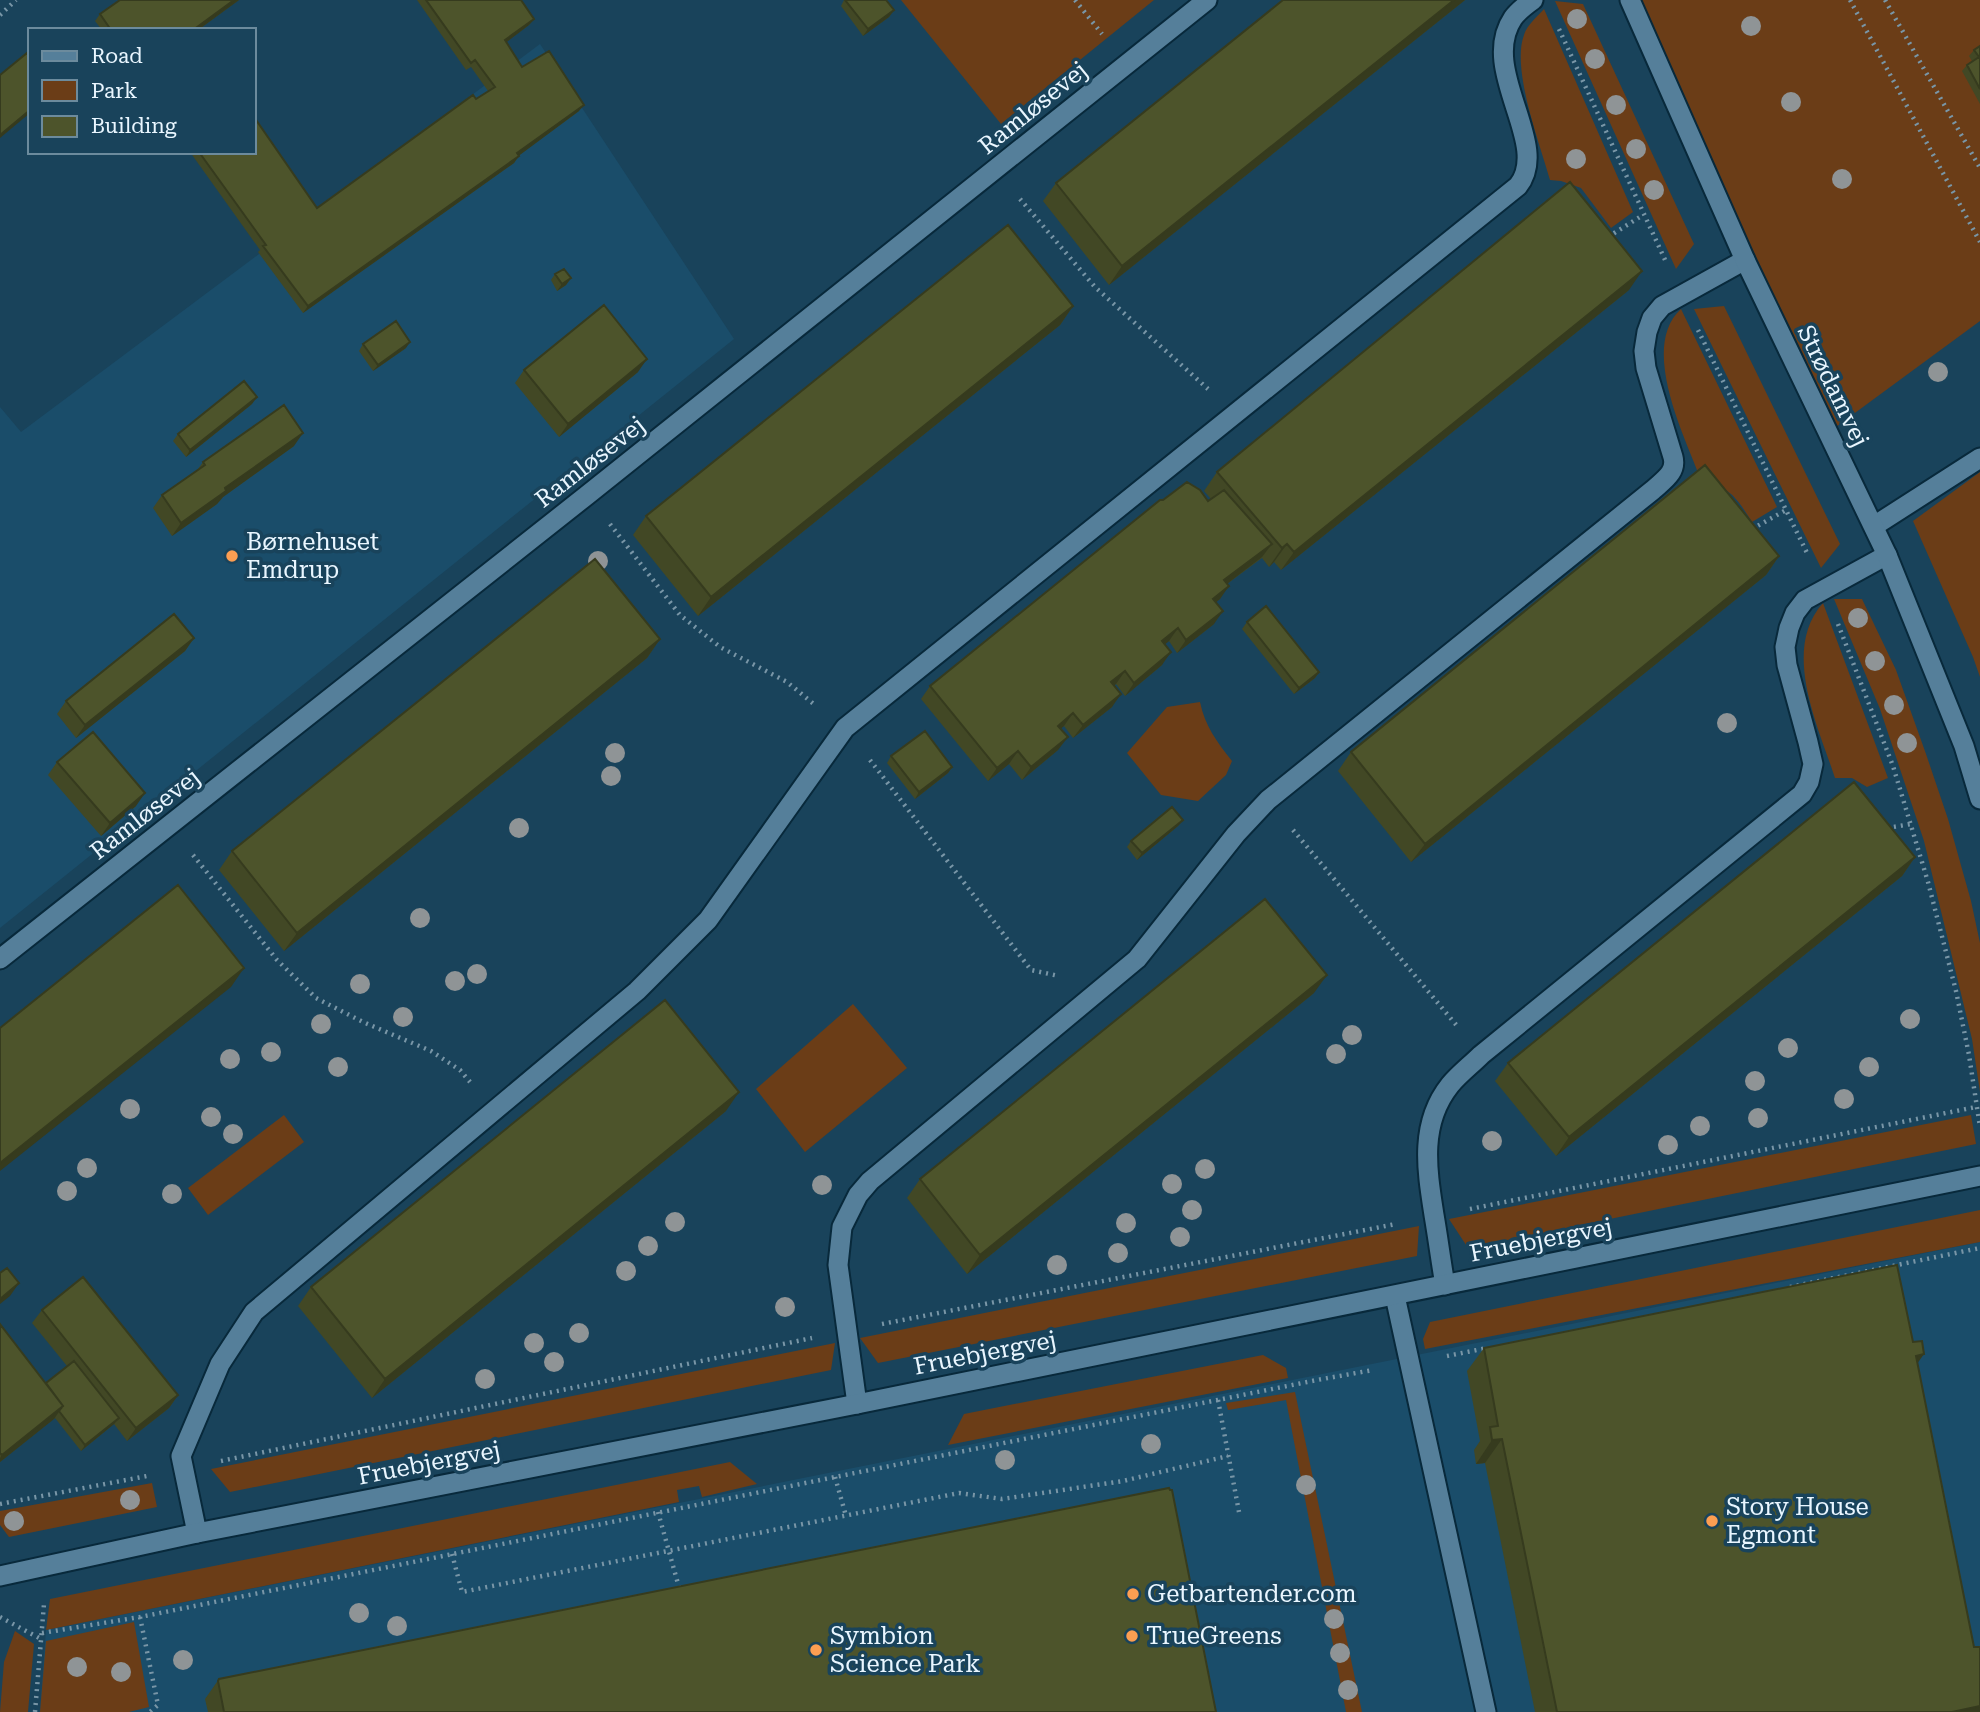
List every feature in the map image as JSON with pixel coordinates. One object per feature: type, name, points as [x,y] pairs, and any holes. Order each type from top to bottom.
[{"type":"street","name":"Ramløsevej","points":[[0,959],[1207,0]]},
{"type":"street","points":[[197,1533],[181,1456],[220,1364],[254,1312],[637,991],[708,920],[845,728],[1511,193],[1522,181],[1528,156],[1504,68],[1504,48],[1513,17],[1533,0]]},
{"type":"street","name":"Strødamvej","points":[[1630,0],[1745,260],[1887,555],[1964,746],[1980,799]]},
{"type":"street","points":[[857,1404],[838,1265],[842,1227],[858,1195],[870,1181],[1137,959],[1236,834],[1268,800],[1671,473],[1675,464],[1646,368],[1644,351],[1647,332],[1662,306],[1745,260]]},
{"type":"street","points":[[1874,526],[1980,458]]},
{"type":"street","points":[[1445,1285],[1428,1178],[1427,1140],[1430,1124],[1450,1085],[1481,1055],[1801,794],[1809,782],[1813,764],[1787,665],[1785,647],[1789,628],[1795,613],[1805,600],[1887,555]]},
{"type":"street","name":"Fruebjergvej","points":[[0,1576],[197,1533],[857,1404],[1980,1176]]},
{"type":"street","points":[[1395,1296],[1486,1712]]},
{"type":"path","points":[[0,15],[16,0]]},
{"type":"path","points":[[1850,0],[1980,242]]},
{"type":"path","points":[[1885,0],[1980,168]]},
{"type":"path","points":[[1554,19],[1666,264]]},
{"type":"path","points":[[1017,196],[1095,288],[1235,413]]},
{"type":"path","points":[[1601,229],[1608,237],[1643,215]]},
{"type":"path","points":[[1693,321],[1811,561]]},
{"type":"path","points":[[1747,532],[1786,510]]},
{"type":"path","points":[[1834,615],[1893,766],[1928,882],[1956,991],[1980,1127]]},
{"type":"path","points":[[1268,800],[1481,1055]]},
{"type":"path","points":[[1880,818],[1887,828],[1910,824]]},
{"type":"path","points":[[191,852],[277,960],[316,998],[363,1022],[431,1051],[460,1069],[494,1110]]},
{"type":"path","points":[[1461,1211],[1976,1107]]},
{"type":"path","points":[[876,1325],[1408,1221]]},
{"type":"path","points":[[1790,1287],[1980,1248]]},
{"type":"path","points":[[209,1464],[816,1337]]},
{"type":"path","points":[[0,1617],[42,1636],[1317,1380],[1491,1348]]},
{"type":"path","points":[[1218,1400],[1238,1512]]},
{"type":"path","points":[[452,1554],[462,1592],[959,1493],[1002,1499],[1123,1481],[1228,1456]]},
{"type":"path","points":[[0,1504],[155,1474]]},
{"type":"path","points":[[835,1477],[846,1516]]},
{"type":"path","points":[[658,1513],[683,1601]]},
{"type":"path","points":[[35,1712],[44,1603]]},
{"type":"path","points":[[140,1616],[158,1705],[150,1712]]},
{"type":"shaded area","name":"Børnehuset Emdrup","points":[[540,44],[734,339],[0,928],[0,407],[21,432]]},
{"type":"shaded area","points":[[1980,1242],[1980,1712],[40,1712],[46,1630]]},
{"type":"green space","points":[[901,0],[1154,0],[1001,124]]},
{"type":"green space","points":[[1636,0],[1980,0],[1980,321],[1829,432]]},
{"type":"green space","points":[[1555,1],[1583,4],[1694,244],[1676,269]]},
{"type":"green space","points":[[1544,9],[1633,212],[1611,228],[1581,188],[1550,180],[1528,107],[1521,67],[1525,31]]},
{"type":"green space","points":[[1724,306],[1840,544],[1821,568],[1694,309]]},
{"type":"green space","points":[[1681,309],[1777,507],[1752,522],[1742,506],[1726,490],[1701,480],[1669,393],[1664,346],[1669,325]]},
{"type":"green space","points":[[1980,472],[1980,677],[1913,521]]},
{"type":"green space","points":[[1834,599],[1862,599],[1896,670],[1948,819],[1980,943],[1980,1092],[1972,1039],[1924,841],[1880,709]]},
{"type":"green space","points":[[1823,603],[1888,778],[1867,787],[1852,778],[1835,778],[1807,689],[1805,643],[1811,622]]},
{"type":"green space","points":[[1200,702],[1212,733],[1232,761],[1226,775],[1198,801],[1161,795],[1127,753],[1167,707]]},
{"type":"green space","points":[[853,1004],[907,1068],[805,1152],[756,1089]]},
{"type":"green space","points":[[284,1115],[304,1142],[208,1215],[188,1188]]},
{"type":"green space","points":[[1971,1115],[1976,1144],[1468,1248],[1449,1219]]},
{"type":"green space","points":[[1980,1210],[1980,1242],[1425,1349],[1423,1339],[1430,1322]]},
{"type":"green space","points":[[1419,1226],[1417,1256],[878,1363],[860,1338]]},
{"type":"green space","points":[[835,1343],[831,1370],[230,1492],[211,1469]]},
{"type":"green space","points":[[1263,1355],[1286,1368],[1288,1378],[948,1445],[964,1414]]},
{"type":"green space","points":[[1295,1392],[1362,1712],[1346,1712],[1286,1400],[1228,1410],[1226,1403]]},
{"type":"green space","points":[[730,1462],[757,1484],[702,1497],[699,1486],[677,1490],[679,1502],[46,1630],[50,1599]]},
{"type":"green space","points":[[152,1483],[157,1507],[9,1537],[0,1525],[0,1511]]},
{"type":"green space","points":[[134,1622],[149,1707],[129,1712],[40,1712],[46,1641]]},
{"type":"green space","points":[[15,1631],[34,1644],[28,1712],[0,1712],[4,1662]]},
{"type":"building","points":[[120,0],[234,0],[196,28],[110,28],[100,14]]},
{"type":"building","points":[[426,0],[521,0],[534,19],[505,40],[522,67],[549,51],[584,105],[517,153],[519,156],[308,306],[200,154],[256,154],[256,120],[317,208],[473,95],[476,99],[495,87],[475,60],[471,63]]},
{"type":"building","points":[[845,0],[886,0],[894,10],[868,29]]},
{"type":"building","points":[[1283,0],[1454,0],[1122,266],[1056,183]]},
{"type":"building","points":[[1980,46],[1980,89],[1967,65],[1979,57],[1974,50]]},
{"type":"building","points":[[27,53],[28,112],[0,135],[0,75]]},
{"type":"building","points":[[1570,182],[1642,271],[1294,552],[1287,544],[1282,548],[1217,472]]},
{"type":"building","points":[[1008,225],[1073,306],[711,597],[646,516]]},
{"type":"building","points":[[564,269],[571,278],[562,284],[555,274]]},
{"type":"building","points":[[604,305],[647,359],[568,424],[524,370]]},
{"type":"building","points":[[396,321],[410,342],[378,365],[363,344]]},
{"type":"building","points":[[244,381],[257,397],[190,450],[178,434]]},
{"type":"building","points":[[284,405],[303,433],[181,523],[162,495],[205,465],[203,462]]},
{"type":"building","points":[[1705,465],[1779,556],[1425,844],[1351,752]]},
{"type":"building","points":[[1187,482],[1200,490],[1208,501],[1224,490],[1272,544],[1224,580],[1229,586],[1213,599],[1223,611],[1186,640],[1178,628],[1162,641],[1171,652],[1134,683],[1125,671],[1111,682],[1121,694],[1083,725],[1073,713],[1058,726],[1068,737],[1031,767],[1018,751],[997,768],[930,686],[1160,500]]},
{"type":"building","points":[[595,559],[660,639],[297,933],[232,851]]},
{"type":"building","points":[[1266,606],[1319,672],[1299,688],[1247,622]]},
{"type":"building","points":[[174,614],[194,638],[85,725],[66,701]]},
{"type":"building","points":[[925,731],[952,767],[919,792],[891,756]]},
{"type":"building","points":[[93,732],[145,793],[110,823],[57,762]]},
{"type":"building","points":[[1854,782],[1915,857],[1569,1137],[1508,1063]]},
{"type":"building","points":[[1172,807],[1183,820],[1142,853],[1131,841]]},
{"type":"building","points":[[178,885],[244,968],[0,1163],[0,1028]]},
{"type":"building","points":[[1265,899],[1327,975],[980,1255],[920,1179]]},
{"type":"building","points":[[665,1000],[739,1092],[385,1379],[311,1287]]},
{"type":"building","points":[[1897,1265],[1913,1342],[1922,1341],[1924,1354],[1916,1356],[1974,1647],[1980,1647],[1980,1706],[1952,1712],[1557,1712],[1502,1439],[1492,1440],[1490,1427],[1498,1426],[1484,1348]]},
{"type":"building","points":[[7,1268],[19,1283],[0,1299],[0,1273]]},
{"type":"building","points":[[83,1277],[178,1395],[136,1428],[42,1310]]},
{"type":"building","points":[[0,1324],[63,1406],[2,1455],[0,1453]]},
{"type":"building","points":[[74,1361],[119,1418],[85,1445],[59,1411],[63,1406],[46,1383]]},
{"type":"building","name":"Symbion Science Park","points":[[1169,1488],[1172,1490],[1216,1712],[224,1712],[219,1679]]},
{"type":"place","name":"Børnehuset Emdrup","points":[[232,556]]},
{"type":"place","name":"Story House Egmont","points":[[1712,1521]]},
{"type":"place","name":"Getbartender.com","points":[[1133,1594]]},
{"type":"place","name":"TrueGreens","points":[[1132,1636]]},
{"type":"place","name":"Symbion Science Park","points":[[816,1650]]}]
